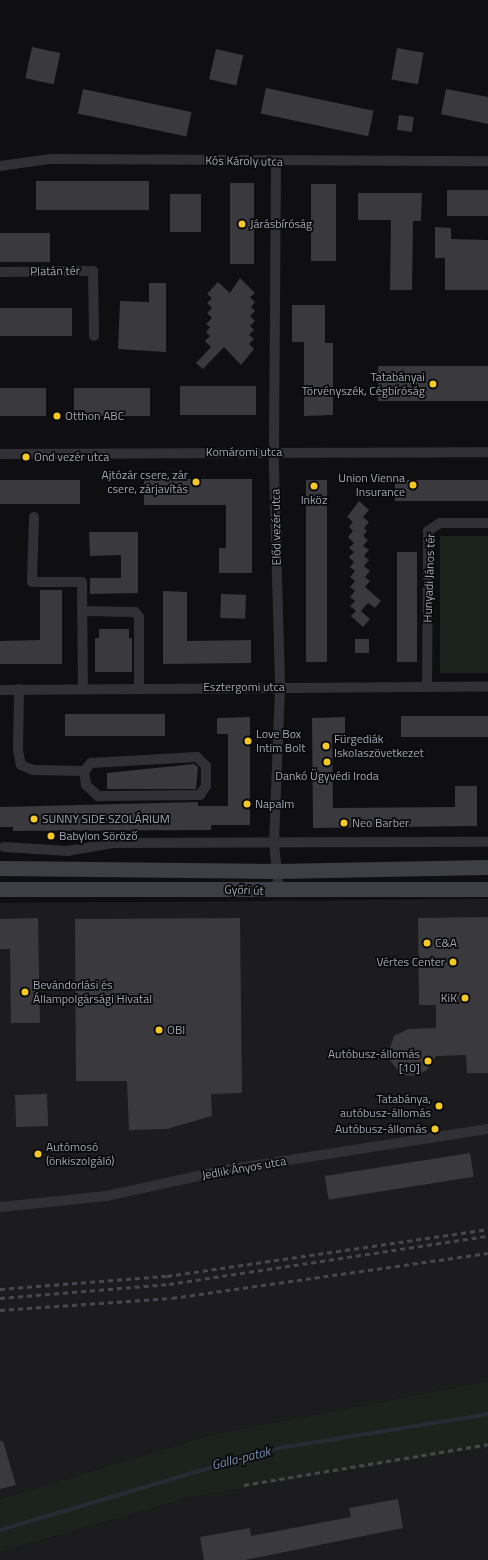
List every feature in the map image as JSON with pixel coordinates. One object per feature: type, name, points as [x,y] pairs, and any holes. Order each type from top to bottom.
[{"type":"main road","name":"Győri út","points":[[0,868],[275,871],[488,867]]},
{"type":"main road","name":"Győri út","points":[[0,889],[279,891],[488,889]]},
{"type":"street","name":"Kós Károly utca","points":[[0,166],[49,159],[488,161]]},
{"type":"street","name":"Előd vezér utca","points":[[276,161],[275,452],[280,687],[274,844],[275,871],[279,891]]},
{"type":"street","name":"Platán tér","points":[[0,272],[93,270],[94,336]]},
{"type":"street","name":"Komáromi utca","points":[[0,454],[488,452]]},
{"type":"street","points":[[34,517],[32,582],[82,582],[83,687]]},
{"type":"street","name":"Hunyadi János tér","points":[[427,687],[428,531],[440,523],[488,523]]},
{"type":"street","points":[[82,611],[135,612],[138,617],[139,687]]},
{"type":"street","name":"Esztergomi utca","points":[[0,690],[83,687],[488,687]]},
{"type":"street","points":[[19,689],[18,751],[21,765],[33,770],[84,771],[91,763],[116,759],[197,757],[206,766],[206,786],[194,796],[98,796],[88,790],[84,771]]},
{"type":"street","points":[[4,847],[67,851],[114,843],[274,844],[488,842]]},
{"type":"street","name":"Jedlik Ányos utca","points":[[0,1207],[106,1196],[225,1170],[488,1129]]},
{"type":"shaded area","points":[[440,536],[488,536],[488,673],[440,673]]},
{"type":"shaded area","points":[[488,899],[488,1381],[210,1435],[0,1499],[0,903]]},
{"type":"shaded area","points":[[488,1381],[488,1448],[191,1497],[0,1552],[0,1499],[210,1435]]},
{"type":"shaded area","points":[[488,1448],[488,1560],[0,1560],[0,1552],[191,1497]]},
{"type":"building","points":[[32,47],[60,53],[54,84],[25,78]]},
{"type":"building","points":[[397,48],[424,53],[418,84],[391,80]]},
{"type":"building","points":[[216,49],[243,55],[236,86],[209,79]]},
{"type":"building","points":[[266,88],[374,111],[368,136],[261,113]]},
{"type":"building","points":[[83,89],[192,112],[186,137],[78,113]]},
{"type":"building","points":[[446,89],[488,97],[488,124],[441,114]]},
{"type":"building","points":[[399,115],[414,117],[412,132],[397,130]]},
{"type":"building","points":[[36,181],[149,181],[149,210],[36,210]]},
{"type":"building","name":"Járásbíróság","points":[[230,183],[254,183],[254,264],[230,264]]},
{"type":"building","points":[[311,184],[336,184],[336,261],[311,261]]},
{"type":"building","points":[[447,190],[488,190],[488,216],[447,216]]},
{"type":"building","points":[[358,193],[422,193],[421,221],[413,221],[412,290],[390,290],[391,220],[358,220]]},
{"type":"building","points":[[170,194],[201,194],[201,232],[170,232]]},
{"type":"building","points":[[435,227],[451,228],[451,239],[488,240],[488,290],[445,290],[445,258],[435,258]]},
{"type":"building","points":[[0,233],[50,233],[50,262],[0,262]]},
{"type":"building","points":[[240,278],[255,293],[250,297],[255,302],[251,307],[255,311],[250,316],[255,321],[250,326],[254,330],[249,335],[254,339],[249,344],[254,349],[241,365],[224,347],[203,369],[196,363],[211,347],[205,341],[210,336],[206,332],[210,327],[206,324],[212,318],[207,313],[212,308],[207,303],[212,298],[207,294],[218,282],[230,293]]},
{"type":"building","points":[[149,283],[166,283],[166,352],[118,349],[120,301],[149,302]]},
{"type":"building","points":[[292,305],[325,305],[325,343],[333,343],[333,415],[304,416],[304,342],[292,342]]},
{"type":"building","points":[[0,308],[72,308],[72,336],[0,336]]},
{"type":"building","name":"Tatabányai Törvényszék, Cégbíróság","points":[[378,366],[488,366],[488,401],[378,401]]},
{"type":"building","points":[[180,386],[256,386],[256,415],[180,415]]},
{"type":"building","points":[[0,388],[46,388],[46,416],[0,416]]},
{"type":"building","points":[[74,388],[150,388],[150,416],[74,416]]},
{"type":"building","points":[[144,479],[252,479],[252,573],[219,573],[219,548],[226,548],[226,505],[144,505]]},
{"type":"building","points":[[0,480],[80,480],[80,504],[0,504]]},
{"type":"building","points":[[306,480],[327,480],[327,662],[306,662]]},
{"type":"building","points":[[395,480],[488,480],[488,501],[395,501]]},
{"type":"building","points":[[359,501],[369,510],[363,517],[369,522],[364,528],[367,531],[363,536],[368,540],[363,546],[369,550],[364,556],[369,560],[364,566],[370,571],[365,577],[370,581],[365,587],[381,601],[375,608],[368,603],[361,611],[370,619],[363,627],[351,616],[356,611],[350,606],[355,601],[350,597],[355,591],[350,587],[355,581],[350,577],[355,571],[350,567],[354,562],[349,557],[354,552],[349,548],[354,543],[348,537],[353,531],[349,527],[353,522],[347,517]]},
{"type":"building","points":[[89,532],[138,532],[138,593],[90,594],[90,578],[121,578],[121,555],[90,556]]},
{"type":"building","points":[[397,552],[417,552],[417,662],[397,662]]},
{"type":"building","points":[[40,590],[62,590],[62,664],[0,664],[0,641],[40,640]]},
{"type":"building","points":[[163,591],[187,592],[187,641],[251,640],[251,663],[163,664]]},
{"type":"building","points":[[221,594],[246,595],[245,619],[220,618]]},
{"type":"building","points":[[99,629],[129,629],[129,638],[132,638],[132,672],[95,672],[95,638],[99,638]]},
{"type":"building","points":[[355,639],[369,639],[369,653],[355,653]]},
{"type":"building","points":[[65,714],[165,714],[165,736],[65,736]]},
{"type":"building","points":[[401,716],[488,716],[488,737],[401,737]]},
{"type":"building","points":[[250,717],[250,825],[211,825],[211,830],[13,831],[13,827],[0,827],[0,807],[198,802],[198,806],[228,806],[228,734],[217,734],[217,718]]},
{"type":"building","points":[[345,717],[345,734],[332,734],[333,808],[455,807],[455,786],[477,786],[477,826],[313,828],[312,718]]},
{"type":"building","points":[[194,764],[198,767],[196,789],[107,789],[107,773]]},
{"type":"building","name":"Vértes Center","points":[[488,917],[488,1073],[467,1073],[466,1055],[436,1056],[427,1070],[415,1076],[402,1075],[387,1057],[394,1036],[408,1029],[436,1028],[436,1005],[419,1005],[418,918]]},
{"type":"building","name":"Bevándorlási és Állampolgársági Hivatal","points":[[38,918],[40,1023],[11,1023],[10,949],[0,949],[0,919]]},
{"type":"building","name":"OBI","points":[[240,918],[242,1093],[211,1094],[212,1116],[167,1129],[129,1130],[127,1081],[76,1081],[75,919]]},
{"type":"building","points":[[47,1094],[48,1126],[16,1127],[15,1095]]},
{"type":"building","points":[[470,1153],[474,1177],[329,1200],[325,1176]]},
{"type":"building","points":[[0,1441],[3,1441],[16,1485],[0,1489]]},
{"type":"building","points":[[398,1499],[403,1528],[245,1560],[204,1560],[200,1537],[250,1528],[251,1536],[351,1517],[349,1508]]},
{"type":"waterway","name":"Galla-patak","points":[[0,1530],[273,1449],[488,1414]]},
{"type":"railway","points":[[0,1289],[167,1276],[488,1229]]},
{"type":"railway","points":[[0,1298],[169,1284],[488,1236]]},
{"type":"railway","points":[[0,1310],[172,1298],[488,1253]]},
{"type":"railway","points":[[244,1485],[488,1444]]},
{"type":"place","name":"Járásbíróság","points":[[242,224]]},
{"type":"place","name":"Tatabányai Törvényszék, Cégbíróság","points":[[433,384]]},
{"type":"place","name":"Otthon ABC","points":[[57,416]]},
{"type":"place","name":"Ond vezér utca","points":[[26,457]]},
{"type":"place","name":"Ajtózár csere, zár csere, zárjavítás","points":[[196,482]]},
{"type":"place","name":"Union Vienna Insurance","points":[[413,485]]},
{"type":"place","name":"Inköz","points":[[314,486]]},
{"type":"place","name":"Love Box Intim Bolt","points":[[248,741]]},
{"type":"place","name":"Fürgediák Iskolaszövetkezet","points":[[326,746]]},
{"type":"place","name":"Dankó Ügyvédi Iroda","points":[[327,762]]},
{"type":"place","name":"Napalm","points":[[247,804]]},
{"type":"place","name":"SUNNY SIDE SZOLÁRIUM","points":[[34,819]]},
{"type":"place","name":"Neo Barber","points":[[344,823]]},
{"type":"place","name":"Babylon Söröző","points":[[51,836]]},
{"type":"place","name":"C&A","points":[[427,943]]},
{"type":"place","name":"Vértes Center","points":[[453,962]]},
{"type":"place","name":"Bevándorlási és Állampolgársági Hivatal","points":[[25,992]]},
{"type":"place","name":"KiK","points":[[465,998]]},
{"type":"place","name":"OBI","points":[[159,1030]]},
{"type":"place","name":"Autóbusz-állomás [10]","points":[[428,1061]]},
{"type":"place","name":"Tatabánya, autóbusz-állomás","points":[[439,1106]]},
{"type":"place","name":"Autóbusz-állomás","points":[[435,1129]]},
{"type":"place","name":"Autómosó (önkiszolgáló)","points":[[38,1154]]}]
